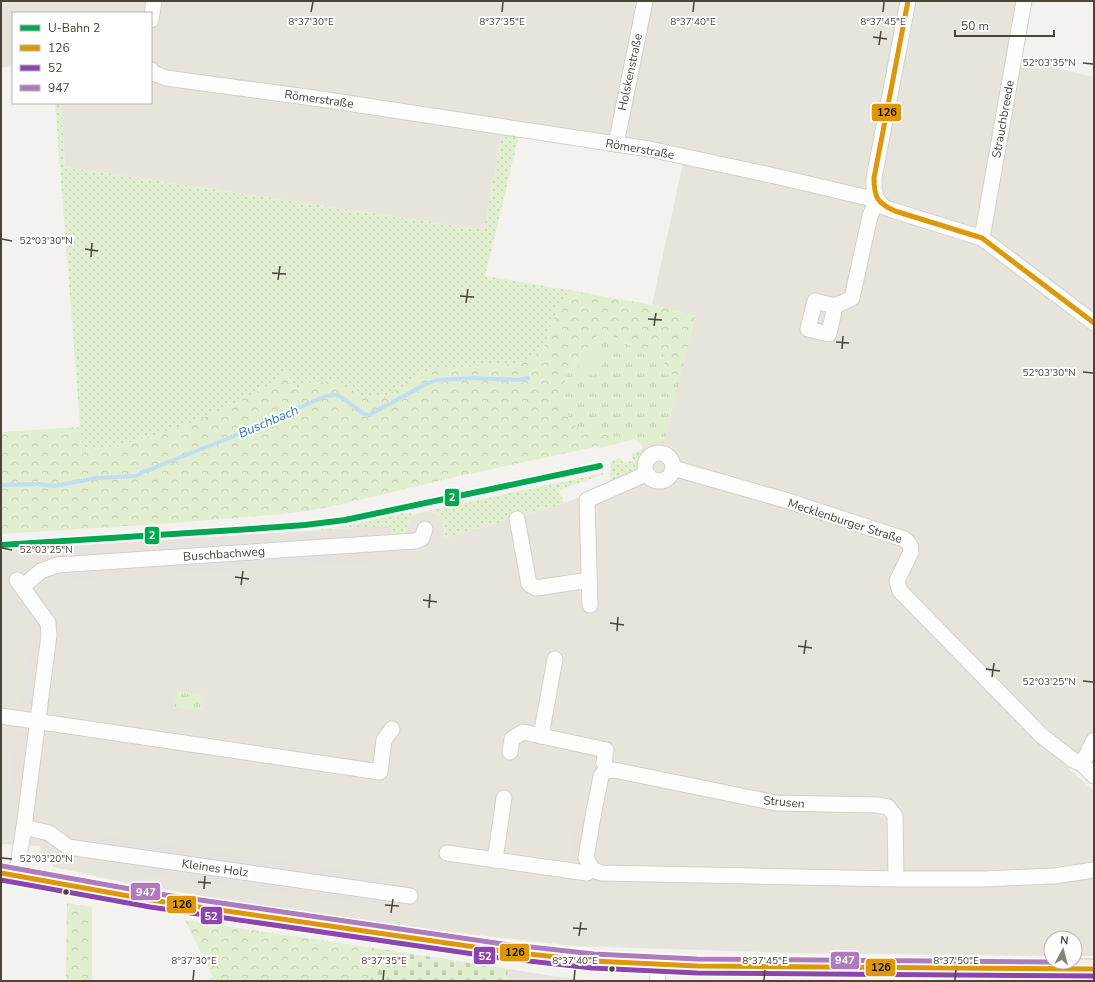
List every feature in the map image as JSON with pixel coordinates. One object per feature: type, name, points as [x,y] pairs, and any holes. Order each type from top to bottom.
[{"type":"main road","points":[[9,874],[151,900],[502,951],[593,961],[658,973],[697,966],[1094,969]]},
{"type":"street","points":[[152,14],[154,1]]},
{"type":"street","name":"Holskenstraße","points":[[616,144],[645,1]]},
{"type":"street","points":[[835,306],[852,298],[870,216],[877,200],[874,190],[874,178],[908,1]]},
{"type":"street","name":"Strauchbreede","points":[[982,238],[1024,1]]},
{"type":"street","name":"Römerstraße","points":[[152,72],[166,78],[321,99],[649,149],[877,200],[884,207],[895,211],[982,238],[1094,323]]},
{"type":"street","points":[[655,453],[664,453],[671,459],[673,468],[669,477],[665,480],[652,480],[646,474],[646,461],[655,453]]},
{"type":"street","name":"Mecklenburger Straße","points":[[673,468],[785,500],[904,539],[911,546],[911,552],[897,581],[900,591],[1042,736],[1069,757],[1082,764]]},
{"type":"street","points":[[590,605],[587,500],[646,474]]},
{"type":"street","points":[[517,519],[529,584],[536,588],[589,580]]},
{"type":"street","name":"Buschbachweg","points":[[38,722],[49,628],[48,623],[19,583],[41,571],[57,565],[415,542],[422,538],[425,529]]},
{"type":"street","points":[[541,736],[555,659]]},
{"type":"street","points":[[1,716],[380,772],[384,740],[392,729]]},
{"type":"street","points":[[9,874],[24,827],[38,722]]},
{"type":"street","points":[[510,752],[512,739],[523,732],[606,750],[604,762],[608,770],[603,773],[599,783],[586,853],[586,858],[592,869],[601,873],[896,879],[983,879],[1054,876],[1094,870]]},
{"type":"street","points":[[1094,740],[1082,764],[1094,776]]},
{"type":"street","name":"Strusen","points":[[608,770],[780,804],[877,804],[888,807],[895,816],[896,879]]},
{"type":"street","points":[[495,860],[504,798]]},
{"type":"street","name":"Kleines Holz","points":[[24,827],[49,833],[68,847],[410,896]]},
{"type":"street","points":[[447,853],[587,873],[592,869]]},
{"type":"shaded area","points":[[1,1],[1030,1],[1019,59],[1094,77],[1094,760],[1076,754],[1069,769],[1094,791],[1094,956],[1083,956],[1083,930],[1043,930],[1043,956],[792,953],[575,946],[424,929],[245,903],[137,885],[53,867],[51,860],[41,853],[40,846],[1,844],[1,551],[390,526],[405,533],[409,521],[413,515],[428,511],[441,517],[444,523],[444,537],[452,536],[564,503],[610,485],[633,473],[640,464],[644,454],[642,445],[665,440],[695,316],[652,305],[683,163],[620,150],[502,133],[484,230],[65,167],[61,104],[152,104],[152,12],[12,12],[12,66],[1,68]]},
{"type":"shaded area","points":[[390,526],[391,537],[376,538],[377,562],[71,580],[69,546]]},
{"type":"shaded area","points":[[12,589],[29,613],[21,618],[4,595]]},
{"type":"shaded area","points":[[28,653],[38,654],[31,705],[21,703]]},
{"type":"shaded area","points":[[17,731],[27,732],[18,799],[8,797]]},
{"type":"shaded area","points":[[577,816],[588,818],[580,863],[569,861]]},
{"type":"shaded area","points":[[77,831],[386,876],[383,907],[134,873],[134,864],[74,856]]},
{"type":"shaded area","points":[[508,969],[573,979],[624,981],[507,981]]},
{"type":"green space","points":[[55,104],[61,104],[65,167],[484,230],[502,133],[519,135],[485,276],[574,291],[559,303],[542,351],[520,363],[430,370],[387,395],[365,398],[338,382],[312,382],[297,390],[286,373],[279,379],[227,408],[181,427],[115,447],[82,450]]},
{"type":"green space","points":[[574,291],[652,305],[695,316],[681,375],[665,374],[638,349],[604,331],[599,333],[567,373],[565,382],[558,390],[574,425],[586,432],[634,439],[599,448],[599,446],[459,476],[313,510],[160,524],[1,534],[1,432],[81,427],[82,450],[115,447],[181,427],[227,408],[279,379],[286,373],[297,390],[312,382],[338,382],[365,398],[387,395],[430,370],[520,363],[542,351],[559,303]]},
{"type":"green space","points":[[604,331],[633,347],[664,352],[665,374],[681,375],[665,440],[642,445],[634,439],[586,432],[574,425],[557,397],[558,390],[565,382],[567,373],[599,333]]},
{"type":"green space","points":[[592,346],[608,358],[593,377],[577,365]]},
{"type":"green space","points":[[643,450],[642,463],[638,468],[628,476],[610,485],[611,461],[621,458],[623,463],[633,461],[632,453]]},
{"type":"green space","points":[[604,473],[559,490],[564,503],[452,536],[444,537],[443,522],[438,515],[430,512],[422,512]]},
{"type":"green space","points":[[404,513],[417,513],[410,518],[403,537],[391,537],[390,526],[304,532],[350,525]]},
{"type":"green space","points":[[177,691],[204,695],[201,711],[174,707]]},
{"type":"green space","points":[[67,903],[92,907],[92,981],[66,981]]},
{"type":"green space","points":[[185,920],[374,948],[370,981],[207,981],[213,977]]},
{"type":"green space","points":[[374,948],[508,969],[507,981],[370,981]]},
{"type":"waterway","name":"Buschbach","points":[[1,485],[37,484],[54,486],[97,478],[136,476],[144,471],[153,469],[227,439],[326,396],[336,395],[341,397],[360,412],[369,415],[424,385],[437,380],[471,378],[518,380],[528,378]]},
{"type":"metro line","name":"2","points":[[1,545],[251,529],[345,520],[600,466]]},
{"type":"transit line","name":"126","points":[[908,1],[874,178],[875,190],[878,199],[884,205],[895,211],[982,238],[1094,323]]},
{"type":"transit line","name":"947","points":[[2,866],[152,893],[503,944],[594,954],[697,959],[1043,962]]},
{"type":"transit line","name":"126","points":[[1,873],[151,900],[502,951],[593,961],[697,966],[1094,969]]},
{"type":"transit line","name":"52","points":[[1,880],[150,907],[501,958],[592,968],[697,973],[1094,976]]}]
